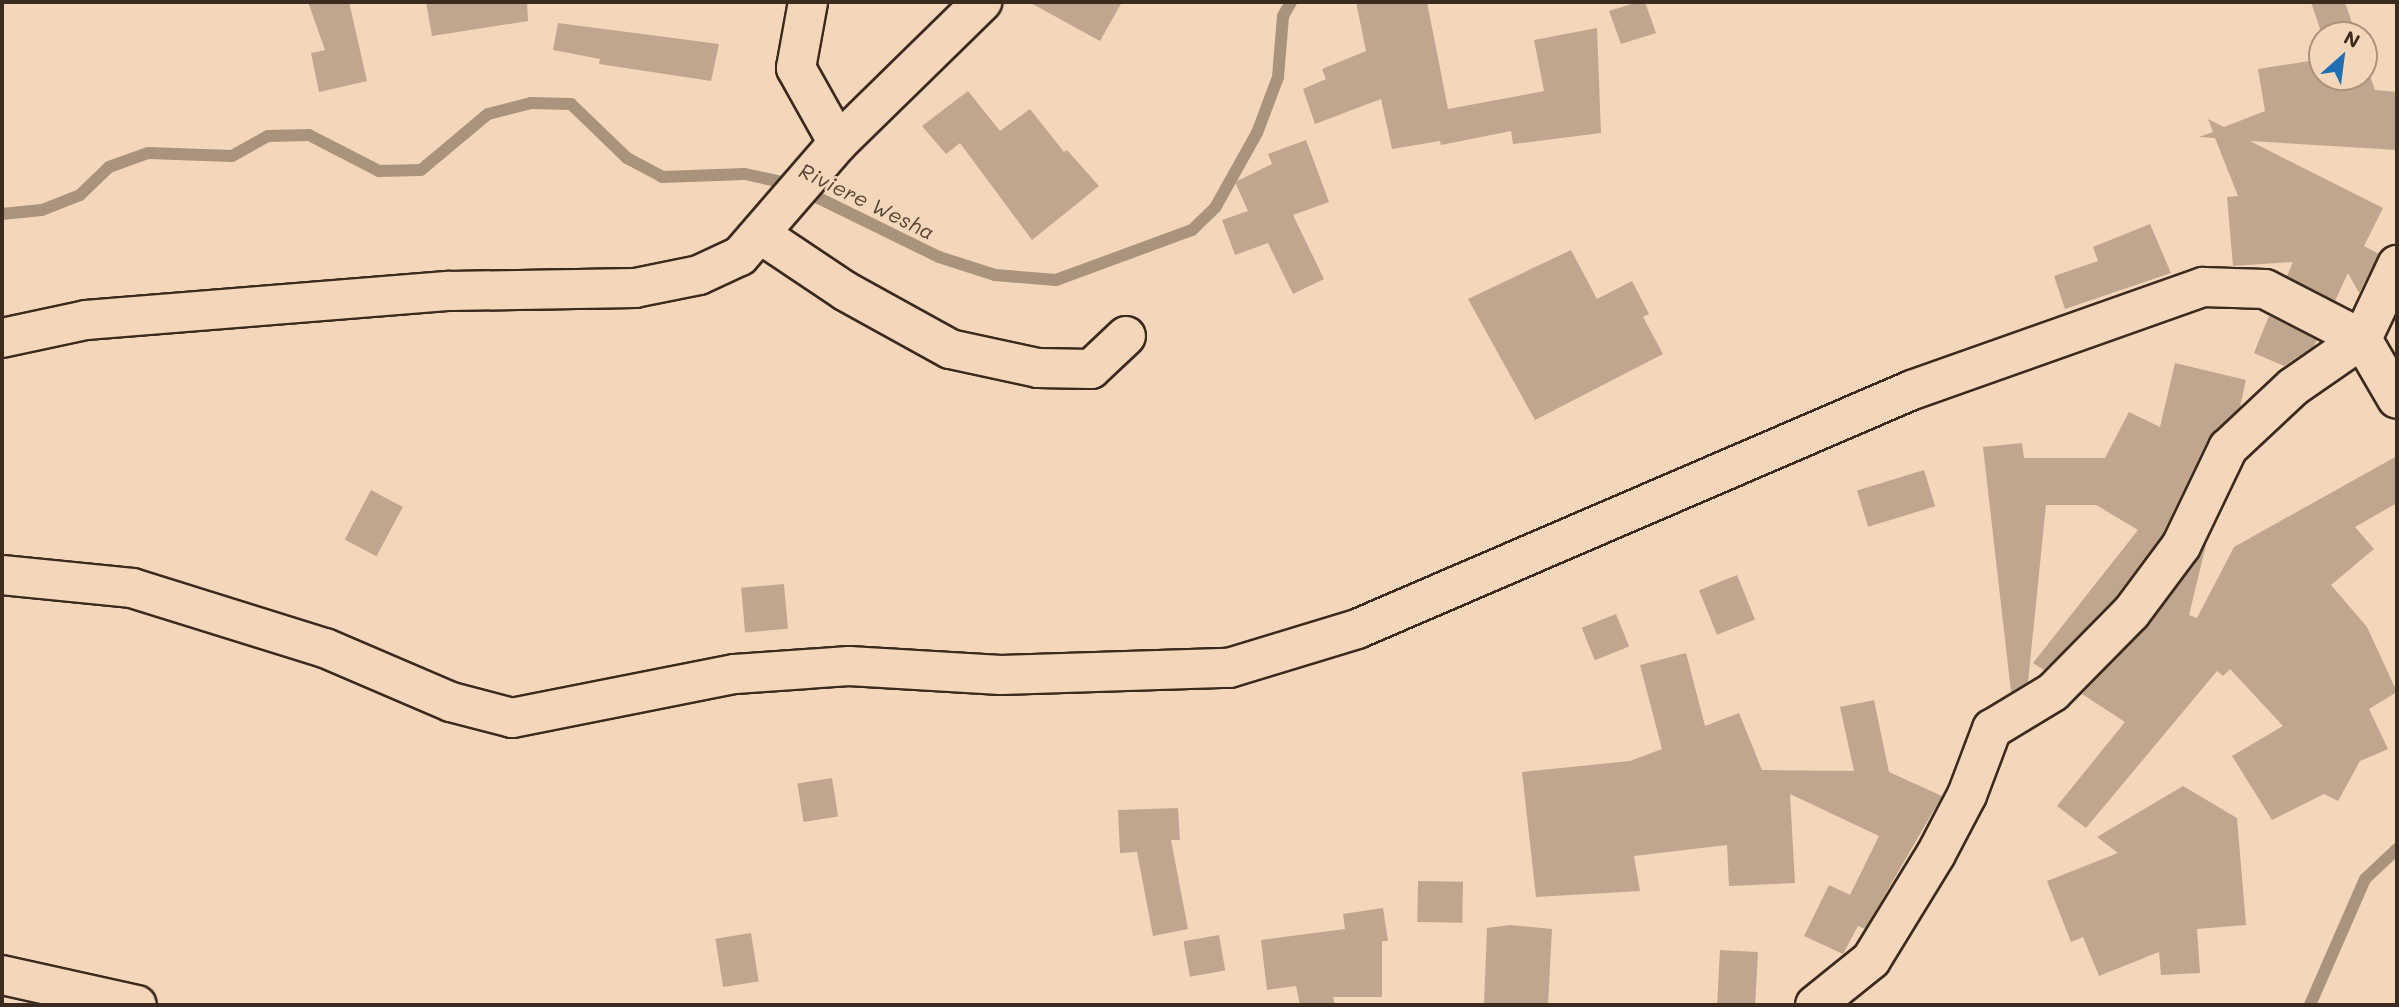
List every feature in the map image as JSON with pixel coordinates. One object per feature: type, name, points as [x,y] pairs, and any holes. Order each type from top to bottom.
[{"type":"street","points":[[808,2],[796,68],[827,156]]},
{"type":"street","points":[[2,338],[86,320],[450,291],[635,288],[699,275],[740,256],[827,156],[982,2]]},
{"type":"street","points":[[769,225],[845,291],[950,349],[1038,368],[1091,369],[1126,336]]},
{"type":"street","points":[[1815,1005],[1871,960],[1936,854],[1967,795],[1992,729],[2053,692],[2131,612],[2181,546],[2236,439],[2293,387],[2362,339],[2397,265]]},
{"type":"street","points":[[2,575],[132,588],[325,648],[451,702],[512,718],[735,674],[849,667],[1001,675],[1229,668],[1357,629],[1912,390],[2203,287],[2265,289],[2362,339],[2397,398]]},
{"type":"street","points":[[2,975],[137,1005]]},
{"type":"building","points":[[308,2],[349,2],[367,81],[319,92],[311,53],[325,50]]},
{"type":"building","points":[[426,2],[527,2],[528,21],[432,36]]},
{"type":"building","points":[[1029,2],[1122,2],[1100,41]]},
{"type":"building","points":[[1356,2],[1427,2],[1448,109],[1544,91],[1534,40],[1597,28],[1601,133],[1513,144],[1511,131],[1441,145],[1440,141],[1392,149],[1381,99],[1315,124],[1303,89],[1326,79],[1322,69],[1366,51]]},
{"type":"building","points":[[1645,2],[1656,33],[1621,44],[1609,11]]},
{"type":"building","points":[[2311,2],[2345,2],[2351,21],[2317,21]]},
{"type":"building","points":[[558,23],[719,44],[711,81],[599,64],[600,59],[553,50]]},
{"type":"building","points":[[2308,61],[2308,91],[2397,92],[2397,150],[2250,141],[2383,208],[2364,246],[2379,254],[2359,293],[2348,273],[2335,301],[2287,276],[2293,262],[2233,266],[2227,197],[2238,196],[2215,138],[2199,137],[2213,132],[2208,119],[2224,127],[2265,111],[2258,69]]},
{"type":"building","points":[[968,91],[1000,131],[1030,109],[1064,152],[1067,150],[1099,186],[1032,240],[960,143],[946,154],[922,126]]},
{"type":"building","points":[[1306,140],[1329,202],[1293,215],[1324,279],[1293,294],[1268,243],[1235,255],[1222,220],[1248,211],[1235,182],[1272,164],[1268,154]]},
{"type":"building","points":[[2150,224],[2171,273],[2065,309],[2054,276],[2098,261],[2093,247]]},
{"type":"building","points":[[1571,250],[1597,299],[1632,281],[1649,314],[1643,317],[1663,354],[1535,420],[1468,299]]},
{"type":"building","points":[[2269,316],[2317,340],[2314,346],[2284,366],[2254,353]]},
{"type":"building","points":[[2175,363],[2246,380],[2240,407],[2208,439],[2162,535],[2114,599],[2044,670],[2033,663],[2138,530],[2096,505],[2046,505],[2028,682],[2011,692],[1983,447],[2022,443],[2024,458],[2105,458],[2129,412],[2160,427]]},
{"type":"building","points":[[2397,456],[2397,503],[2355,527],[2374,549],[2331,585],[2367,627],[2397,692],[2369,709],[2388,749],[2360,761],[2338,801],[2324,794],[2272,820],[2232,756],[2283,726],[2230,669],[2223,676],[2217,671],[2086,828],[2057,806],[2125,722],[2082,694],[2148,626],[2206,545],[2189,615],[2197,618],[2234,547]]},
{"type":"building","points":[[1924,470],[1935,506],[1868,527],[1857,490]]},
{"type":"building","points":[[371,490],[403,507],[376,556],[345,539]]},
{"type":"building","points":[[1737,575],[1755,620],[1717,635],[1699,590]]},
{"type":"building","points":[[784,584],[788,629],[745,633],[741,588]]},
{"type":"building","points":[[1616,614],[1629,646],[1595,660],[1582,628]]},
{"type":"building","points":[[1686,653],[1705,726],[1739,713],[1762,770],[1854,771],[1840,707],[1874,700],[1889,772],[1942,796],[1865,929],[1858,926],[1843,954],[1804,936],[1829,885],[1850,895],[1879,836],[1790,794],[1795,883],[1729,886],[1727,845],[1634,856],[1640,891],[1536,897],[1522,772],[1630,761],[1662,749],[1640,665]]},
{"type":"building","points":[[832,778],[838,817],[804,822],[797,783]]},
{"type":"building","points":[[2183,786],[2237,818],[2246,925],[2197,929],[2200,973],[2161,975],[2159,952],[2099,976],[2083,937],[2071,942],[2047,881],[2118,853],[2097,837]]},
{"type":"building","points":[[1178,808],[1180,840],[1171,840],[1188,929],[1153,936],[1137,852],[1120,853],[1118,810]]},
{"type":"building","points":[[1418,881],[1463,882],[1462,923],[1417,922]]},
{"type":"building","points":[[1383,908],[1388,941],[1382,941],[1382,997],[1333,997],[1335,1005],[1300,1005],[1296,986],[1267,990],[1261,940],[1345,929],[1343,914]]},
{"type":"building","points":[[1510,925],[1552,929],[1548,1005],[1484,1005],[1487,928]]},
{"type":"building","points":[[751,933],[759,981],[723,987],[715,939]]},
{"type":"building","points":[[1219,935],[1225,970],[1190,977],[1184,941]]},
{"type":"building","points":[[1720,950],[1758,952],[1755,1005],[1717,1005]]},
{"type":"waterway","name":"Riviere Wesha","points":[[2,214],[42,210],[80,195],[109,167],[148,153],[232,156],[268,136],[309,135],[379,171],[421,170],[488,114],[531,103],[571,104],[627,158],[662,177],[745,174],[790,184],[939,257],[995,275],[1056,280],[1192,230],[1215,208],[1257,133],[1278,77],[1283,16],[1291,2]]},
{"type":"waterway","points":[[2310,1005],[2365,879],[2397,849]]}]
